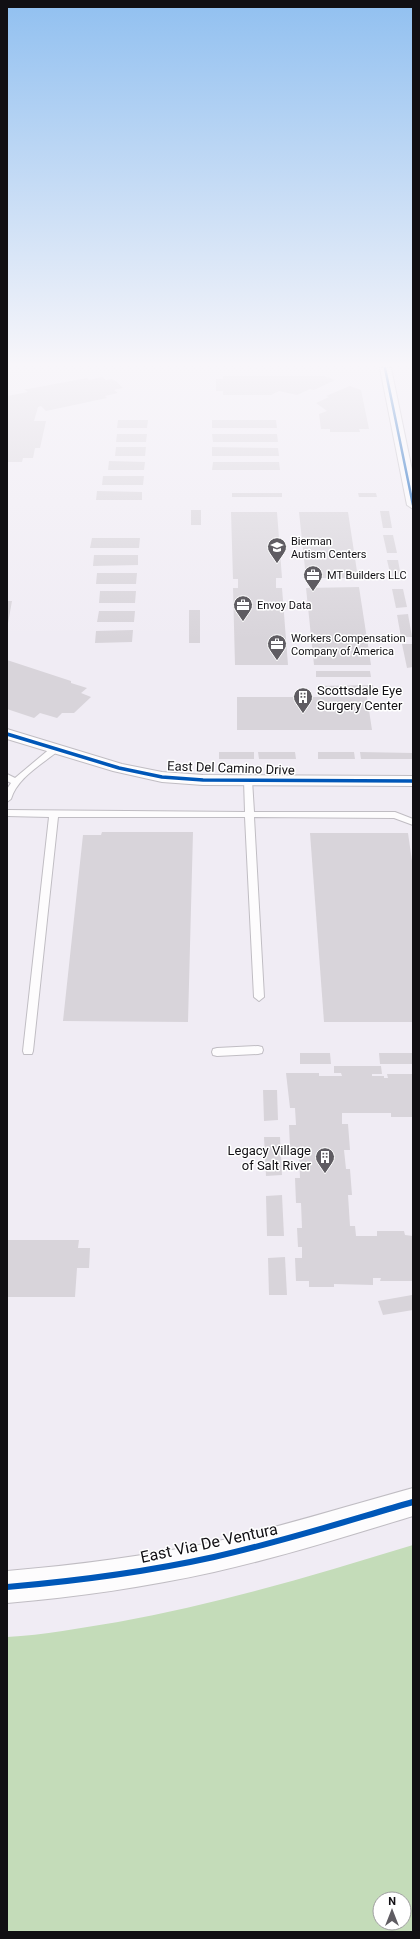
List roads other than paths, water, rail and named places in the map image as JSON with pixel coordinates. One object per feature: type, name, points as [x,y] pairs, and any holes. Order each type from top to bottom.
[{"type":"main road","name":"East Via De Ventura","points":[[7,1587],[91,1578],[137,1571],[243,1550],[413,1502]]},
{"type":"street","points":[[403,458],[413,505]]},
{"type":"street","name":"East Del Camino Drive","points":[[7,734],[119,768],[162,777],[203,780],[413,780]]},
{"type":"lane","points":[[7,799],[9,792],[16,782],[55,749]]},
{"type":"lane","points":[[7,777],[16,782]]},
{"type":"lane","points":[[248,780],[259,997]]},
{"type":"lane","points":[[7,813],[395,814],[413,822]]},
{"type":"lane","points":[[28,1051],[54,814]]},
{"type":"lane","points":[[217,1052],[258,1050]]},
{"type":"place","name":"Bierman Autism Centers","points":[[277,564]]},
{"type":"place","name":"MT Builders LLC","points":[[313,592]]},
{"type":"place","name":"Envoy Data","points":[[243,622]]},
{"type":"place","name":"Workers Compensation Company of America","points":[[277,661]]},
{"type":"place","name":"Scottsdale Eye Surgery Center","points":[[303,714]]},
{"type":"place","name":"Legacy Village of Salt River","points":[[325,1174]]}]
